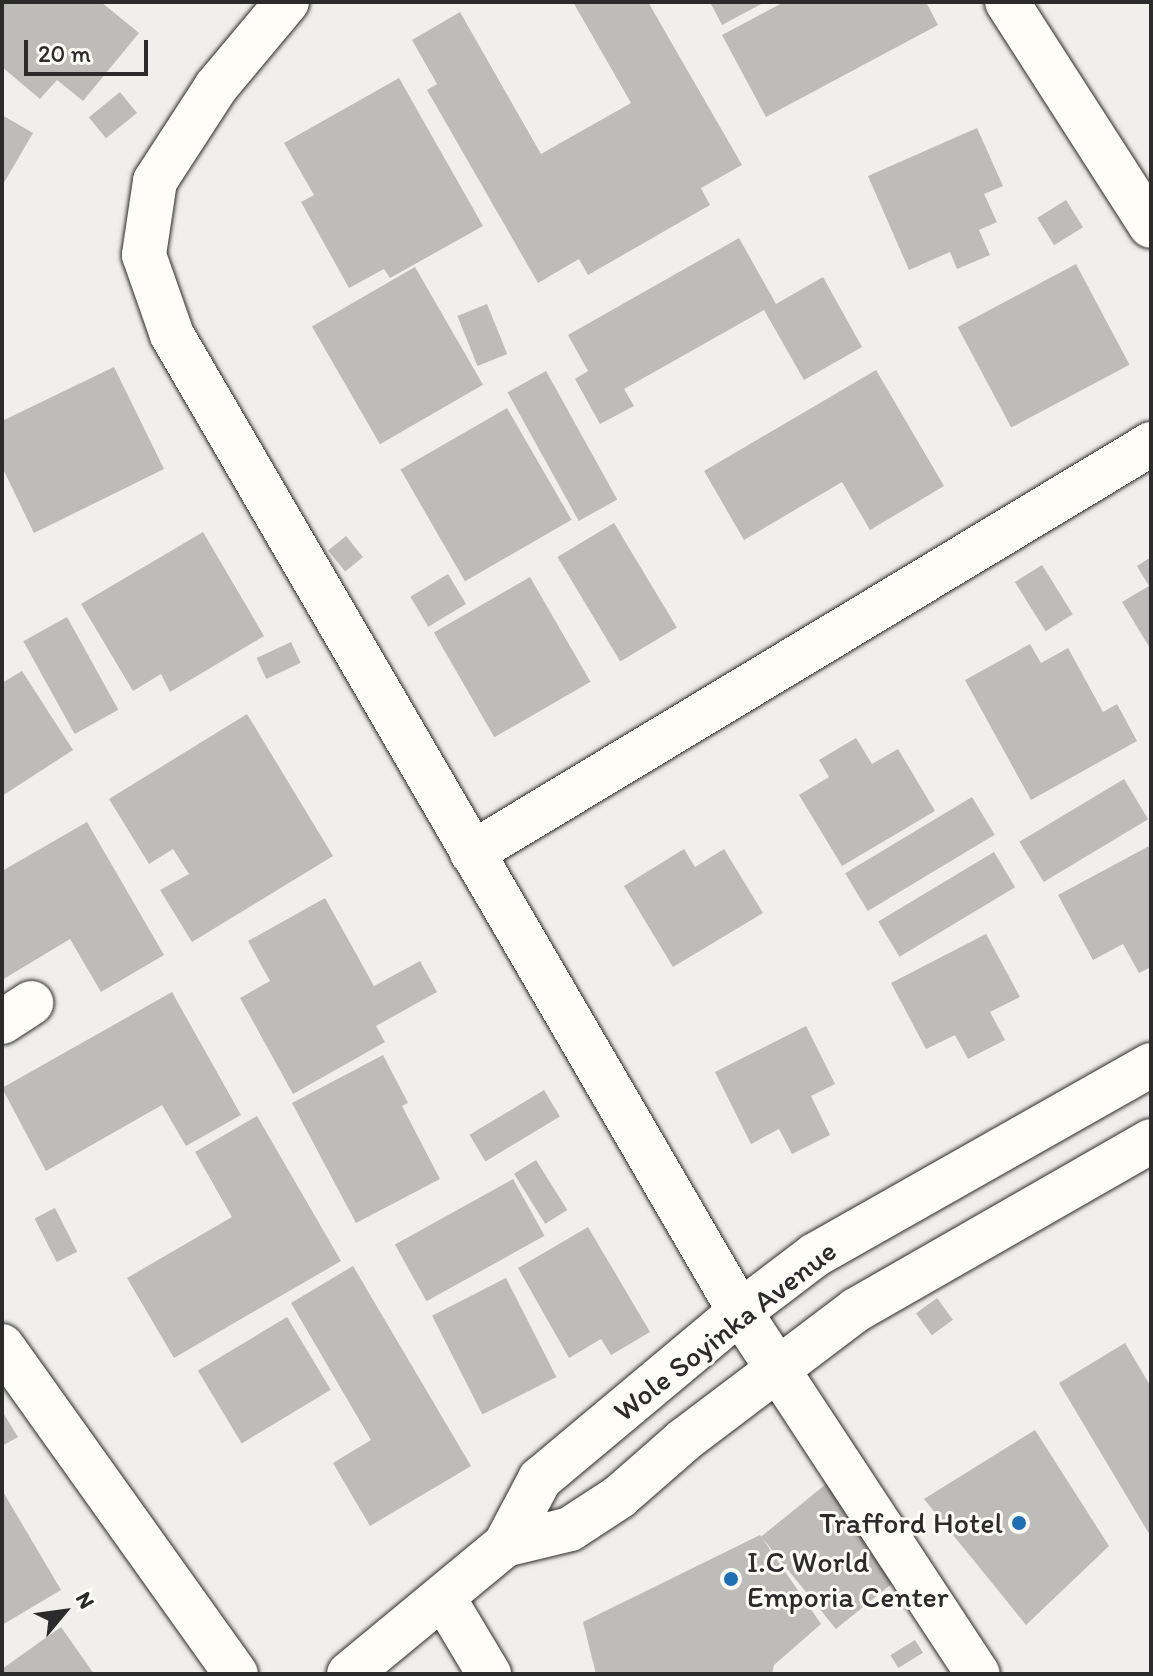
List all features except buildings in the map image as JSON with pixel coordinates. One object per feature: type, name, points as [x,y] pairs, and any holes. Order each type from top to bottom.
[{"type":"street","points":[[287,2],[216,87],[155,181],[144,255],[172,335],[740,1312],[978,1674]]},
{"type":"street","points":[[1007,2],[1151,226]]},
{"type":"street","points":[[472,853],[1151,444]]},
{"type":"street","name":"Wole Soyinka Avenue","points":[[349,1674],[505,1545],[540,1479],[740,1312],[815,1255],[1151,1065]]},
{"type":"street","name":"Wole Soyinka Avenue","points":[[505,1545],[570,1529],[619,1497],[776,1367],[856,1310],[1151,1141]]},
{"type":"street","points":[[2,1346],[236,1674]]},
{"type":"street","points":[[443,1597],[489,1674]]},
{"type":"place","name":"Trafford Hotel","points":[[1019,1523]]},
{"type":"place","name":"I.C World Emporia Center","points":[[731,1579]]}]
